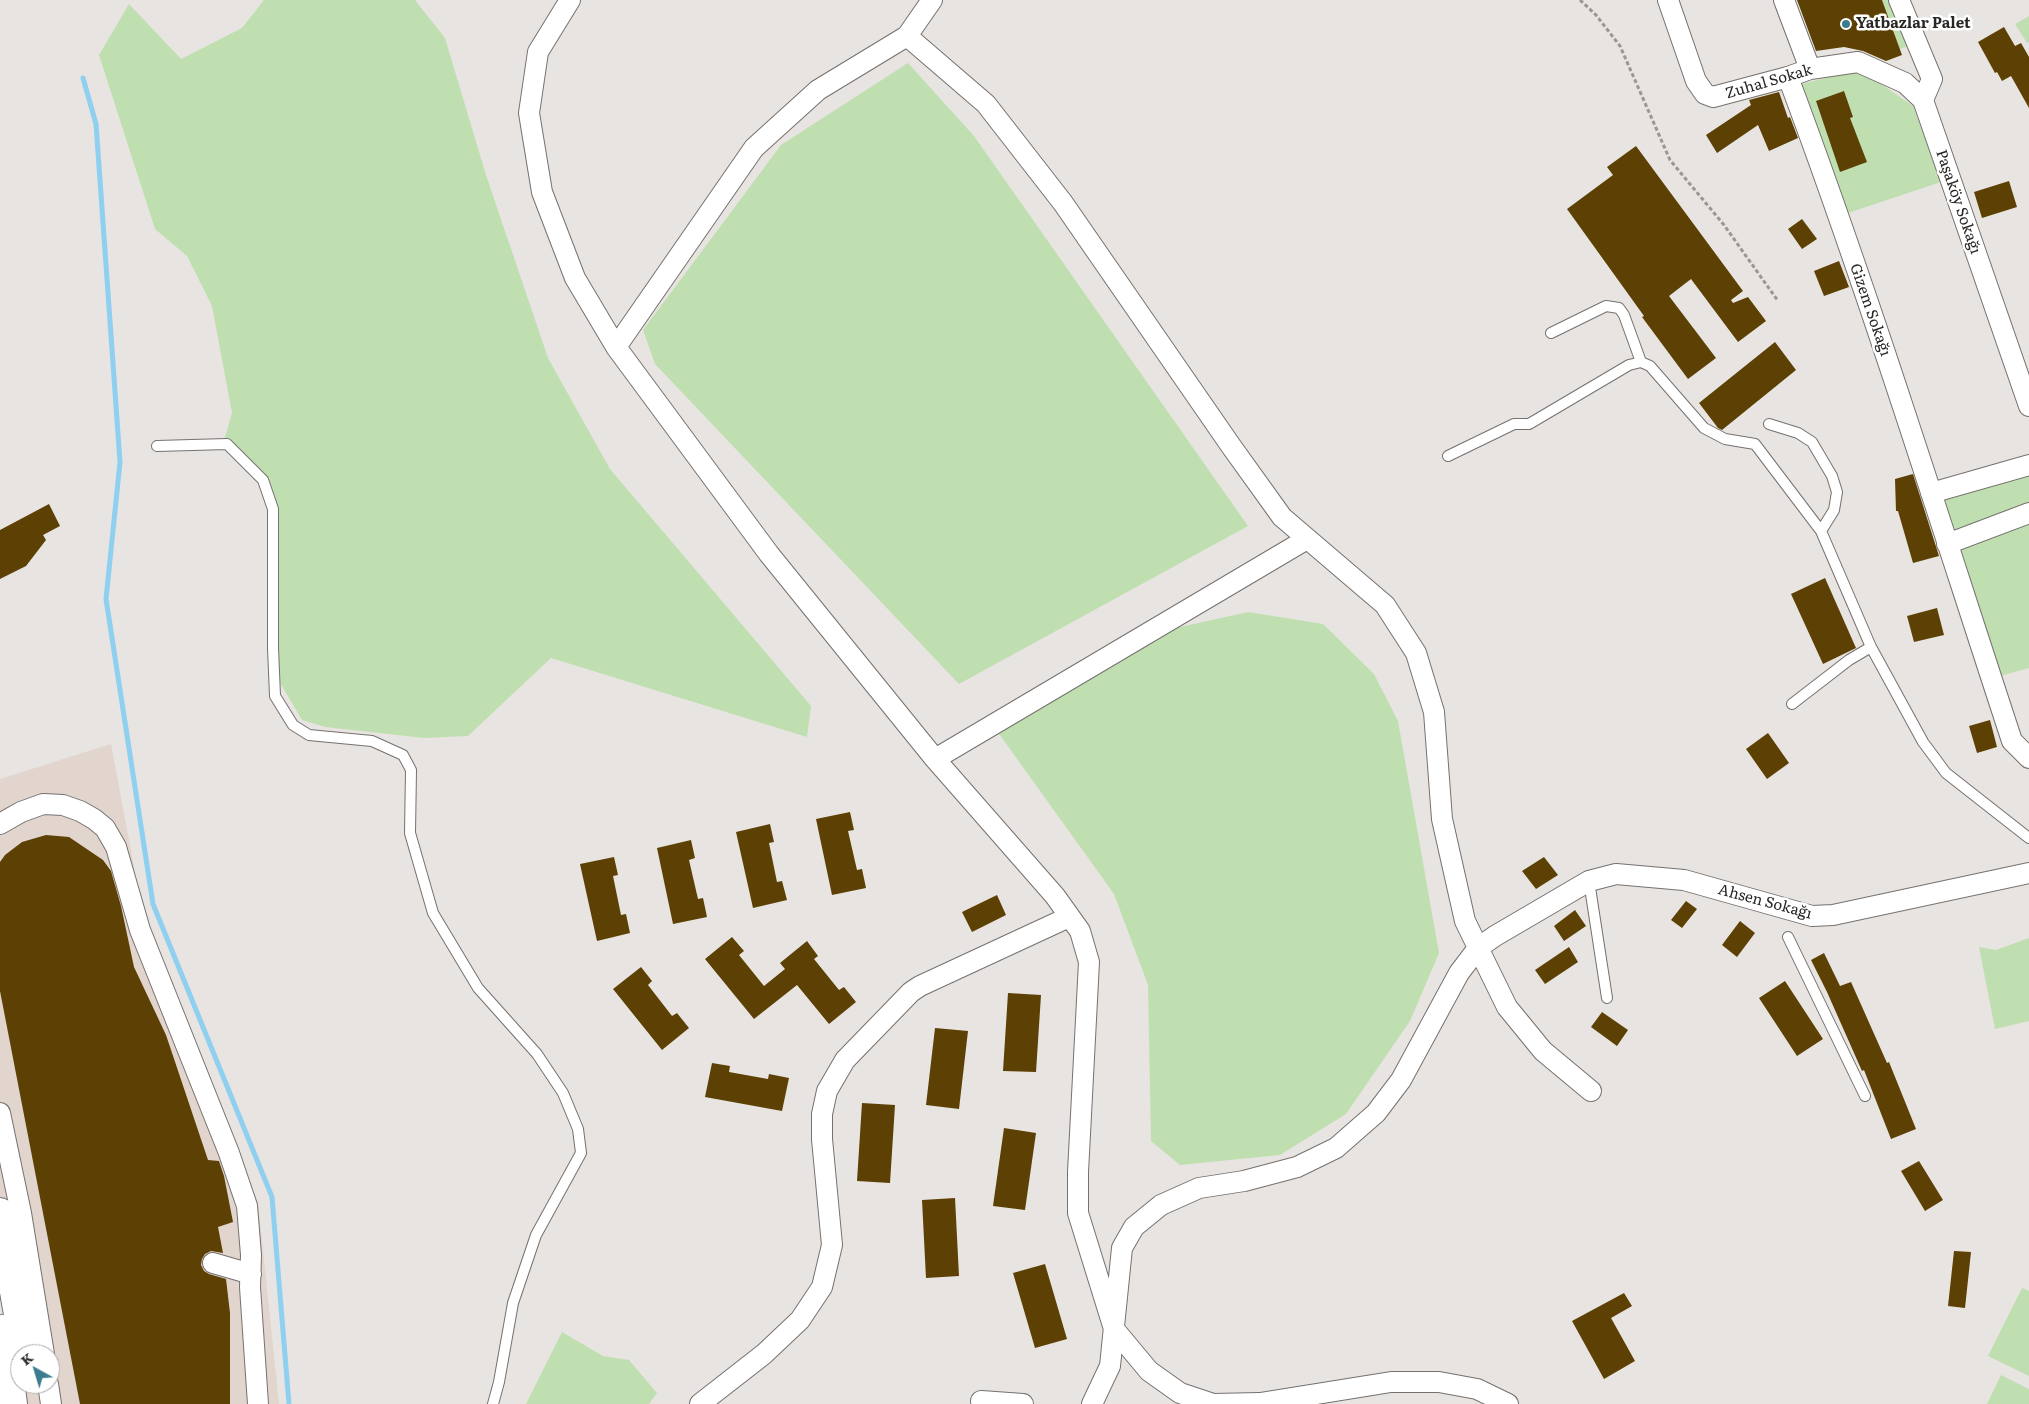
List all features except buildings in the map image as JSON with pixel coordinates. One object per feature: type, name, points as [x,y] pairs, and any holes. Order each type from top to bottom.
[{"type":"highway","points":[[0,1212],[23,1344]]},
{"type":"highway","points":[[0,1312],[13,1404]]},
{"type":"street","points":[[570,0],[538,52],[528,114],[542,192],[575,278],[616,347],[769,554],[935,759],[1055,896],[1080,931],[1089,962],[1078,1172],[1078,1213],[1114,1329],[1149,1371],[1180,1393],[1213,1404],[1260,1404],[1391,1382],[1439,1382],[1477,1389],[1508,1404]]},
{"type":"street","points":[[616,347],[754,148],[818,90],[906,36],[932,0]]},
{"type":"street","name":"Zuhal Sokak","points":[[1668,0],[1696,81],[1704,94],[1713,97],[1788,77],[1810,69],[1858,62],[1905,83],[1923,100]]},
{"type":"street","points":[[1784,0],[1810,69]]},
{"type":"street","points":[[1899,0],[1932,79],[1923,100]]},
{"type":"street","points":[[906,36],[986,104],[1063,203],[1230,446],[1282,517],[1385,605],[1416,653],[1434,712],[1442,820],[1465,921],[1507,1007],[1543,1052],[1591,1092]]},
{"type":"street","name":"Gizem Sokağı","points":[[1788,77],[1877,327],[2012,741],[2029,758]]},
{"type":"street","name":"Paşaköy Sokağı","points":[[1923,100],[2029,406]]},
{"type":"street","points":[[1931,493],[2029,465]]},
{"type":"street","points":[[1947,544],[2029,513]]},
{"type":"street","points":[[935,759],[1307,539]]},
{"type":"street","points":[[0,824],[21,812],[43,804],[63,805],[80,810],[94,819],[105,828],[116,847],[140,930],[226,1146],[247,1206],[250,1228],[258,1404]]},
{"type":"street","name":"Ahsen Sokağı","points":[[1478,948],[1547,904],[1589,881],[1616,874],[1684,880],[1812,916],[1833,915],[2029,873]]},
{"type":"street","points":[[700,1404],[764,1354],[800,1320],[822,1287],[832,1245],[823,1162],[822,1114],[827,1091],[845,1060],[911,992],[920,986],[1070,917]]},
{"type":"street","points":[[1092,1404],[1110,1366],[1122,1248],[1134,1227],[1161,1205],[1199,1188],[1244,1181],[1296,1167],[1336,1148],[1376,1113],[1401,1080],[1459,973],[1478,948]]},
{"type":"street","points":[[0,1113],[21,1213],[42,1344]]},
{"type":"street","points":[[213,1263],[251,1274]]},
{"type":"street","points":[[982,1401],[1023,1404]]},
{"type":"lane","points":[[1551,333],[1606,306],[1619,308],[1624,314],[1641,362]]},
{"type":"lane","points":[[1448,456],[1514,424],[1529,424],[1629,365],[1641,362],[1650,366],[1704,428],[1725,439],[1755,444],[1821,531],[1871,647],[1922,742],[1946,773],[2029,838]]},
{"type":"lane","points":[[1769,424],[1798,433],[1812,442],[1832,476],[1837,492],[1834,510],[1821,531]]},
{"type":"lane","points":[[157,446],[228,444],[263,480],[273,509],[275,696],[293,725],[308,735],[372,741],[404,755],[411,770],[410,833],[433,913],[478,988],[537,1054],[564,1093],[578,1129],[581,1153],[536,1235],[513,1303],[500,1382],[493,1404]]},
{"type":"lane","points":[[1792,704],[1849,660],[1871,647]]},
{"type":"lane","points":[[1589,881],[1607,998]]},
{"type":"lane","points":[[1788,937],[1865,1096]]},
{"type":"path","points":[[1580,0],[1596,15],[1620,46],[1670,160],[1724,226],[1778,301]]},
{"type":"shaded area","points":[[111,744],[140,899],[160,957],[258,1202],[279,1404],[26,1404],[25,1394],[60,1394],[60,1344],[45,1344],[0,1251],[0,779]]},
{"type":"green space","points":[[264,0],[415,0],[445,38],[486,175],[548,358],[610,469],[811,706],[807,737],[551,658],[468,736],[424,738],[325,727],[302,720],[279,681],[277,506],[266,476],[223,444],[232,413],[212,306],[187,256],[155,229],[99,55],[129,4],[181,59],[242,28]]},
{"type":"green space","points":[[1882,0],[1897,0],[1909,46],[1900,49]]},
{"type":"green space","points":[[2029,16],[2029,42],[2027,43],[2015,24]]},
{"type":"green space","points":[[908,63],[974,136],[1248,526],[959,684],[655,364],[643,330],[781,145]]},
{"type":"green space","points":[[1859,69],[1913,106],[1941,182],[1845,214],[1798,85]]},
{"type":"green space","points":[[2029,474],[2029,668],[2000,676],[1942,501]]},
{"type":"green space","points":[[1248,612],[1323,624],[1374,674],[1398,721],[1439,953],[1410,1021],[1346,1114],[1280,1155],[1180,1165],[1151,1141],[1148,985],[1114,894],[997,731],[1162,631]]},
{"type":"green space","points":[[2029,938],[2029,1021],[1995,1029],[1979,947],[1996,950]]},
{"type":"green space","points":[[2022,1288],[2029,1291],[2029,1376],[1988,1356]]},
{"type":"green space","points":[[562,1332],[603,1356],[629,1360],[657,1393],[649,1404],[526,1404]]},
{"type":"green space","points":[[2001,1375],[2029,1389],[2029,1404],[1987,1404]]},
{"type":"waterway","points":[[83,78],[96,124],[120,462],[106,599],[153,904],[272,1197],[289,1404]]},
{"type":"place","name":"Yatbazlar Palet","points":[[1846,24]]}]
